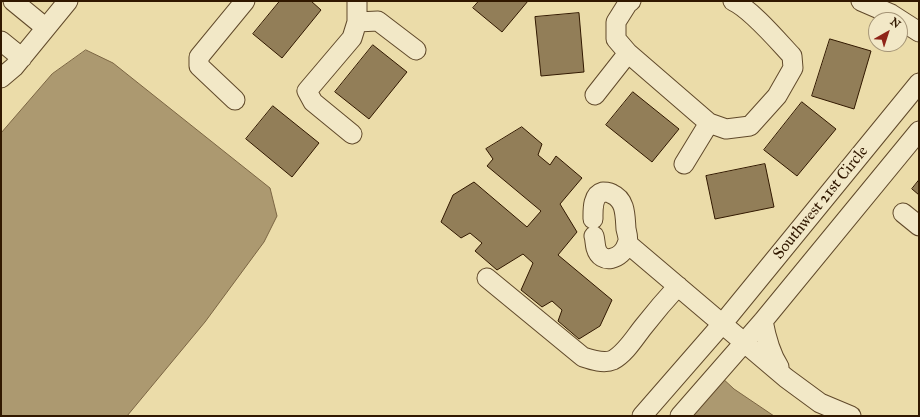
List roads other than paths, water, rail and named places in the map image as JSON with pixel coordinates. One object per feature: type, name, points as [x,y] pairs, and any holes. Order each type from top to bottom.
[{"type":"street","points":[[13,1],[46,28]]},
{"type":"street","points":[[235,100],[199,66],[199,57],[245,1]]},
{"type":"street","points":[[352,134],[313,102],[307,91],[352,38],[357,22],[357,1]]},
{"type":"street","points":[[631,1],[628,3],[616,22],[616,39],[628,53],[709,123],[726,129],[750,126],[777,96],[793,68],[792,56],[741,3]]},
{"type":"street","points":[[864,1],[891,14],[919,32]]},
{"type":"street","points":[[1,78],[22,58],[64,4]]},
{"type":"street","points":[[357,22],[378,21],[416,50]]},
{"type":"street","points":[[1,41],[22,58]]},
{"type":"street","points":[[595,95],[628,53]]},
{"type":"street","name":"Southwest 21st Circle","points":[[642,416],[723,323],[919,83]]},
{"type":"street","points":[[684,164],[709,123]]},
{"type":"street","name":"Southwest 21st Circle","points":[[680,416],[746,342],[919,131]]},
{"type":"street","points":[[628,244],[621,255],[611,260],[601,256],[596,248],[592,208],[598,195],[603,192],[610,192],[616,195],[624,206],[628,244],[746,342],[786,378],[820,403],[851,416]]},
{"type":"street","points":[[903,213],[919,226]]},
{"type":"street","points":[[487,278],[583,357],[601,362],[612,361],[621,354],[678,286]]},
{"type":"street","points":[[763,321],[769,347],[776,363],[786,378]]}]
